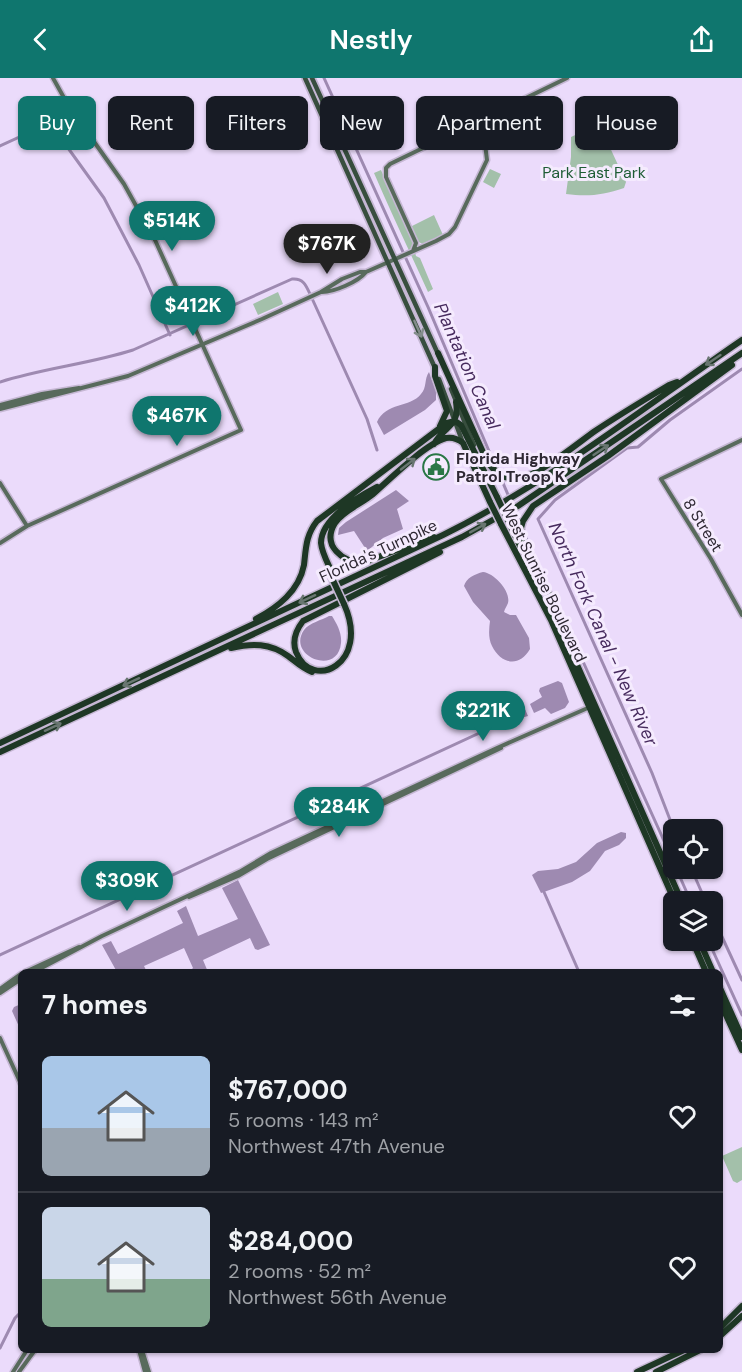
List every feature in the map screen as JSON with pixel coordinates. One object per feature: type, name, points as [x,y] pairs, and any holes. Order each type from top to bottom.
[{"type":"highway","name":"Florida's Turnpike","points":[[0,743],[504,503],[572,459],[742,340]]},
{"type":"highway","points":[[438,353],[487,461],[500,475],[513,478],[522,478],[536,472],[629,409],[669,385],[683,380]]},
{"type":"highway","name":"Florida's Turnpike","points":[[0,752],[462,537],[518,506],[742,353]]},
{"type":"highway","points":[[574,660],[572,648],[559,616],[524,547],[521,536],[522,521],[533,507],[608,456],[742,358]]},
{"type":"highway","points":[[435,368],[435,376],[447,411],[444,421],[436,431]]},
{"type":"highway","points":[[456,402],[455,421],[433,444],[342,516],[334,525],[331,537],[337,553],[348,561],[369,562],[435,535],[464,520],[474,519]]},
{"type":"highway","points":[[228,636],[285,599],[301,575],[306,543],[317,521],[447,423],[455,421],[461,425],[487,476]]},
{"type":"highway","points":[[433,444],[447,438],[464,443]]},
{"type":"highway","name":"West Sunrise Boulevard","points":[[464,443],[490,502],[551,620],[636,799],[674,891]]},
{"type":"highway","name":"West Sunrise Boulevard","points":[[487,476],[574,660],[591,707],[643,831],[659,858]]},
{"type":"highway","points":[[332,575],[322,549],[321,540],[324,530],[334,517],[369,491],[383,484]]},
{"type":"highway","points":[[216,652],[247,645],[265,645],[284,653],[307,670],[322,673],[332,671],[345,663],[353,646],[354,624],[320,551],[319,533],[328,517],[355,493]]},
{"type":"highway","points":[[346,603],[352,632],[347,655],[340,664],[331,668],[317,669],[309,666],[298,656],[295,646],[296,634],[303,621],[441,551],[462,537]]},
{"type":"highway","points":[[622,782],[636,799]]},
{"type":"highway","points":[[697,951],[705,969]]},
{"type":"highway","points":[[704,951],[712,969]]},
{"type":"highway","points":[[723,995],[742,1036]]},
{"type":"highway","points":[[723,1009],[742,1050]]},
{"type":"highway","points":[[723,1325],[742,1306]]},
{"type":"highway","points":[[723,1333],[742,1316]]},
{"type":"highway","points":[[637,1372],[678,1353]]},
{"type":"highway","points":[[656,1372],[694,1353]]},
{"type":"main road","name":"West Sunrise Boulevard","points":[[304,78],[341,153],[349,161],[395,259],[438,353],[487,476]]},
{"type":"main road","name":"West Sunrise Boulevard","points":[[312,78],[341,153],[435,368],[464,443]]},
{"type":"street","points":[[0,543],[27,526],[240,430],[140,212],[118,175],[68,105],[53,78]]},
{"type":"street","points":[[530,96],[567,78]]},
{"type":"street","points":[[419,150],[386,168],[387,177],[416,243],[423,247]]},
{"type":"street","points":[[0,407],[128,376],[311,296],[332,291],[362,277],[366,272],[447,235],[455,227],[483,172],[487,160],[487,150]]},
{"type":"street","points":[[413,251],[416,243]]},
{"type":"street","name":"8 Street","points":[[742,440],[661,479],[711,559],[742,615]]},
{"type":"street","points":[[0,483],[27,526]]},
{"type":"street","points":[[32,969],[182,898],[206,891],[267,859],[591,707]]},
{"type":"street","points":[[40,969],[81,947]]},
{"type":"street","points":[[0,988],[18,976]]},
{"type":"street","points":[[0,993],[18,981]]},
{"type":"street","points":[[0,1038],[18,1077]]},
{"type":"street","points":[[14,1372],[25,1353]]},
{"type":"street","points":[[20,1372],[32,1353]]},
{"type":"street","points":[[142,1353],[147,1372]]},
{"type":"green space","name":"Park East Park","points":[[575,135],[575,150],[611,150],[626,182],[624,188],[595,195],[566,194],[571,137]]},
{"type":"green space","points":[[490,169],[501,174],[494,188],[483,182]]},
{"type":"green space","points":[[381,170],[411,238],[416,256],[420,258],[433,289],[428,292],[374,173]]},
{"type":"green space","points":[[434,215],[443,235],[427,242],[426,245],[420,243],[410,227]]},
{"type":"green space","points":[[278,292],[283,304],[258,315],[253,304]]},
{"type":"green space","points":[[742,1147],[742,1180],[737,1183],[733,1181],[723,1156]]},
{"type":"shaded area","points":[[429,372],[436,391],[436,400],[425,410],[384,435],[377,422],[381,416],[392,408],[411,401],[423,392]]},
{"type":"shaded area","points":[[396,490],[409,501],[397,509],[403,529],[383,538],[367,551],[354,531],[338,535],[339,528],[346,522]]},
{"type":"shaded area","points":[[483,572],[501,583],[508,598],[504,612],[516,615],[529,638],[530,649],[521,659],[505,660],[496,652],[490,640],[490,621],[473,602],[464,586],[471,577]]},
{"type":"shaded area","points":[[332,616],[337,625],[341,643],[338,653],[331,659],[323,661],[307,655],[300,639],[306,628]]},
{"type":"shaded area","points":[[558,681],[562,683],[569,702],[565,708],[551,714],[545,708],[534,713],[530,704],[542,697],[540,688]]},
{"type":"shaded area","points":[[524,707],[528,716],[497,725],[513,712]]},
{"type":"shaded area","points":[[621,832],[626,833],[626,838],[619,845],[605,851],[590,871],[572,882],[541,893],[532,875],[538,871],[558,869],[576,862],[597,843]]},
{"type":"shaded area","points":[[238,880],[270,945],[255,949],[250,938],[203,960],[207,969],[192,969],[184,948],[144,966],[146,969],[115,969],[102,945],[111,941],[118,954],[183,923],[177,911],[186,906],[198,936],[238,919],[222,888]]},
{"type":"shaded area","points":[[18,1005],[18,1024],[12,1011]]},
{"type":"waterway","name":"Plantation Canal","points":[[324,78],[428,307],[497,470]]},
{"type":"waterway","points":[[0,146],[50,123],[104,198],[139,265],[170,335]]},
{"type":"waterway","points":[[0,382],[133,350],[296,279],[304,283],[309,291],[367,419],[377,450]]},
{"type":"waterway","name":"North Fork Canal - New River","points":[[670,819],[652,773],[538,519],[555,500],[627,448],[638,447],[670,420],[742,369]]},
{"type":"waterway","name":"Plantation Canal","points":[[500,476],[521,525]]},
{"type":"waterway","name":"Plantation Canal","points":[[523,531],[550,591]]},
{"type":"waterway","name":"Plantation Canal","points":[[571,635],[663,839]]},
{"type":"waterway","points":[[0,955],[501,723]]},
{"type":"waterway","name":"Plantation Canal","points":[[681,879],[686,891]]},
{"type":"waterway","name":"North Fork Canal - New River","points":[[696,879],[701,891]]},
{"type":"waterway","points":[[544,892],[578,969]]},
{"type":"waterway","name":"North Fork Canal - New River","points":[[723,939],[742,980]]},
{"type":"waterway","name":"Plantation Canal","points":[[713,951],[721,969]]},
{"type":"waterway","name":"Plantation Canal","points":[[723,973],[742,1015]]},
{"type":"waterway","points":[[0,1348],[18,1315]]},
{"type":"place","name":"Florida Highway Patrol Troop K","points":[[436,467]]}]
